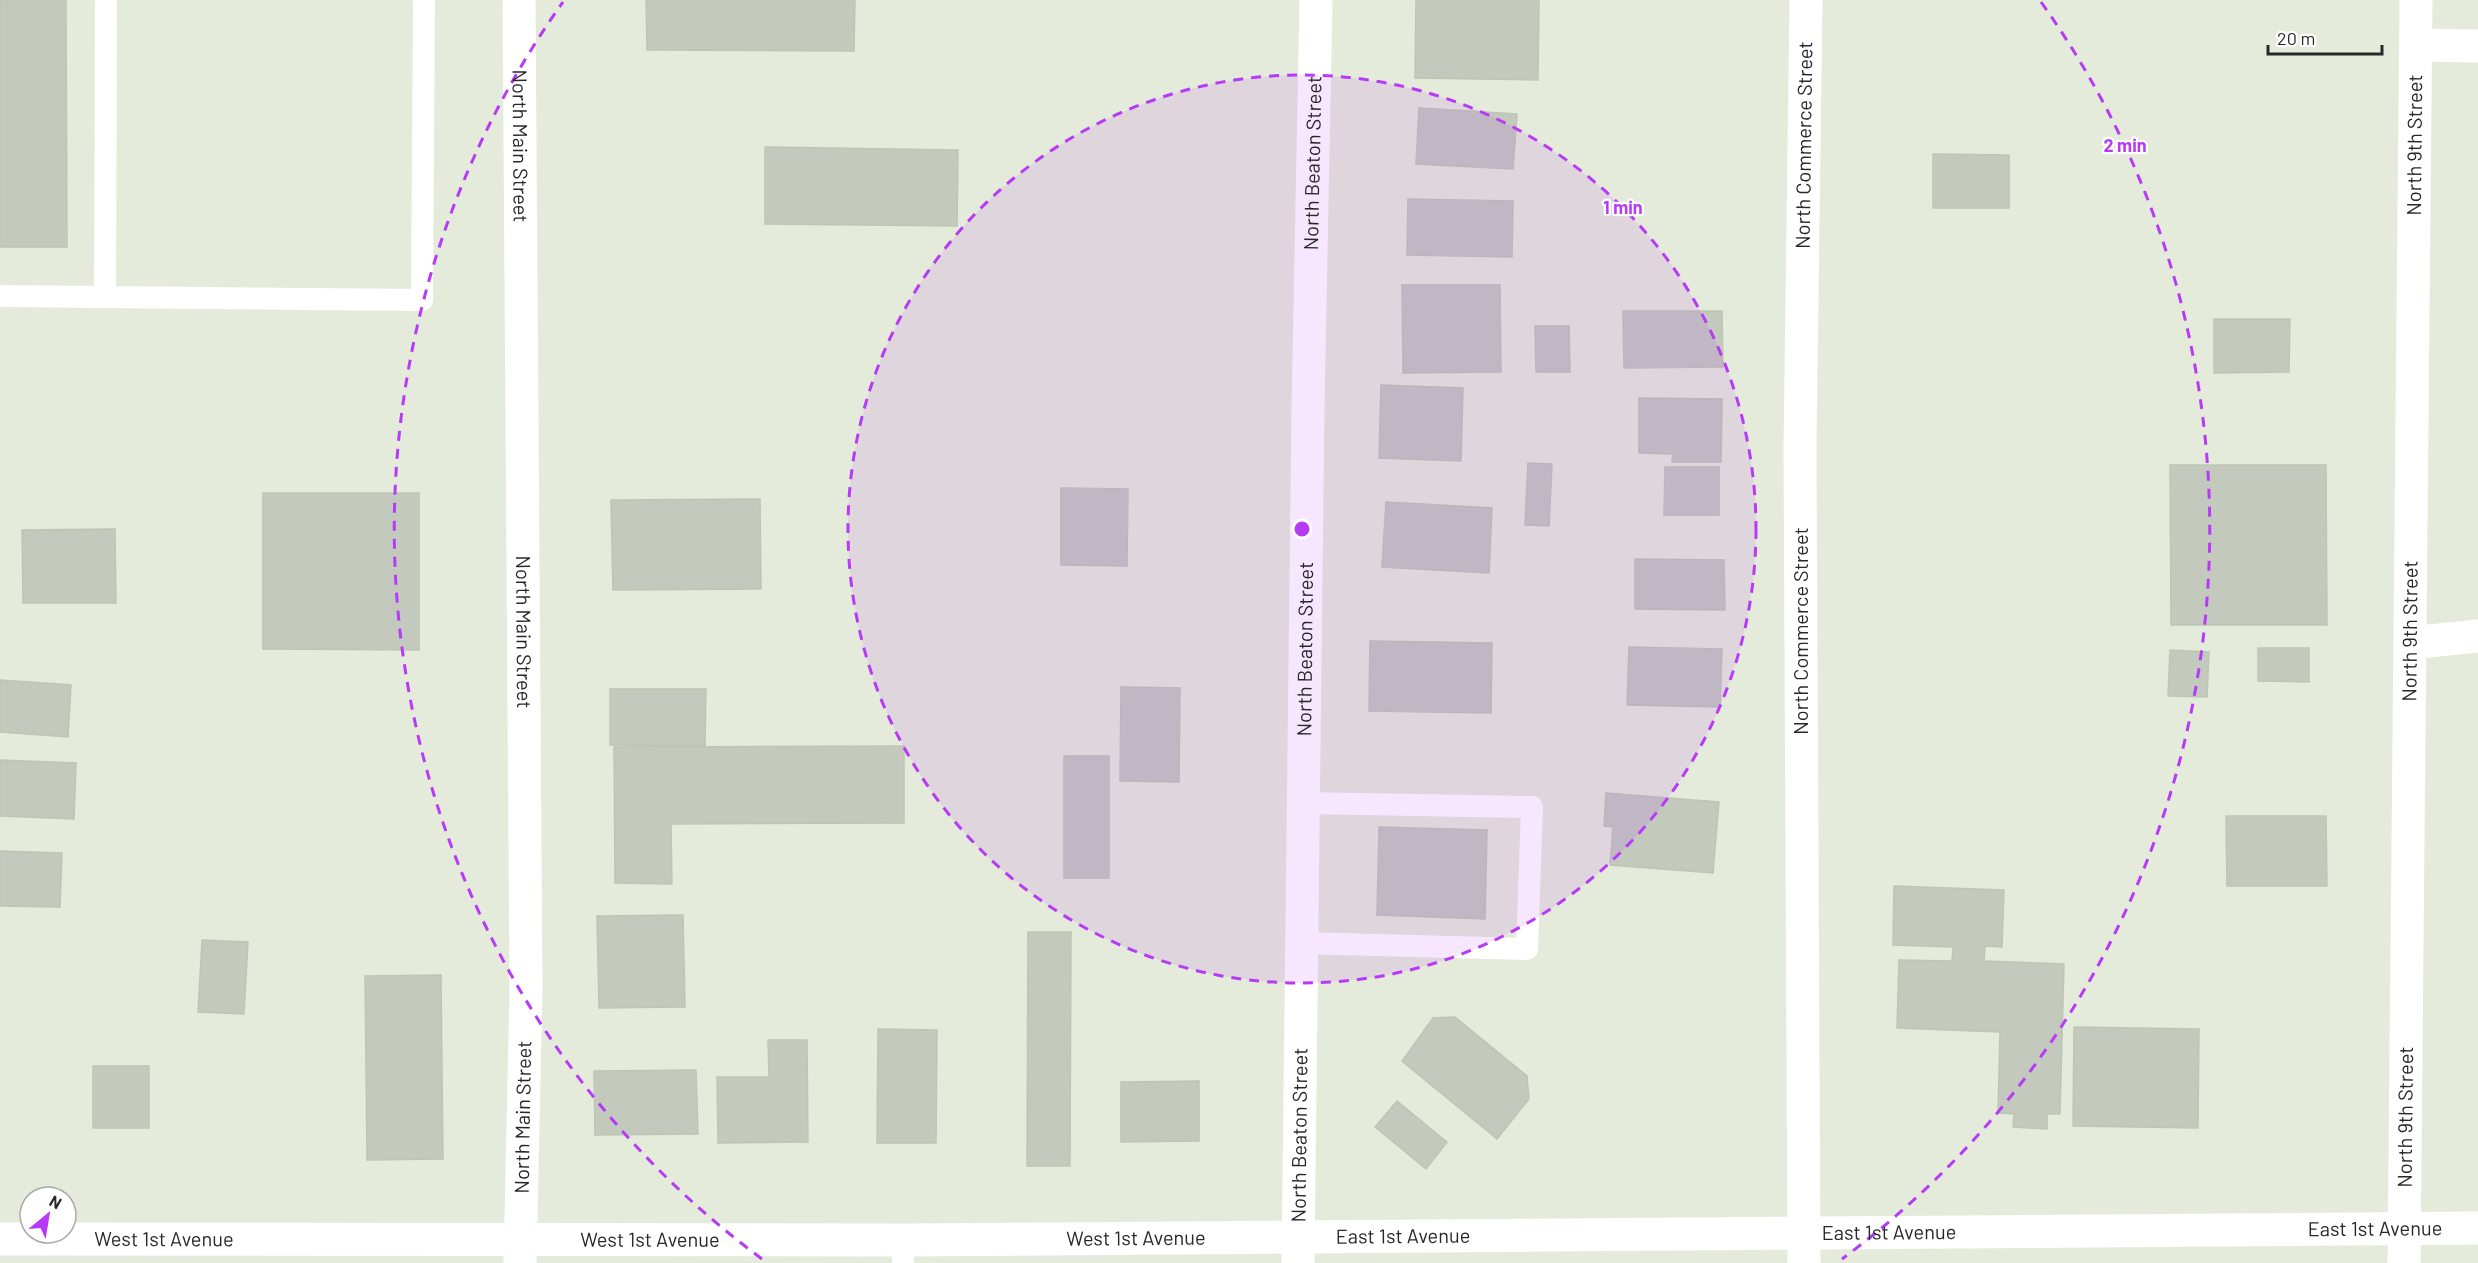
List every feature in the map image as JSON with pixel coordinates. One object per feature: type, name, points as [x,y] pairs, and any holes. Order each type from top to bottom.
[{"type":"street","name":"North Main Street","points":[[519,0],[526,989],[520,1250]]},
{"type":"street","name":"North Beaton Street","points":[[1298,1250],[1308,395],[1316,0]]},
{"type":"street","name":"North Commerce Street","points":[[1804,1248],[1800,447],[1806,0]]},
{"type":"street","name":"North 9th Street","points":[[2404,1263],[2416,0]]},
{"type":"street","points":[[2416,45],[2478,46]]},
{"type":"street","points":[[2410,643],[2478,636]]},
{"type":"street","name":"East 1st Avenue","points":[[1298,1250],[1804,1248],[2405,1228],[2478,1228]]},
{"type":"street","name":"West 1st Avenue","points":[[0,1239],[520,1250],[903,1252],[1298,1250]]},
{"type":"lane","points":[[105,297],[106,0]]},
{"type":"lane","points":[[0,296],[422,300],[424,0]]},
{"type":"lane","points":[[1302,943],[1527,948],[1532,807],[1304,802]]},
{"type":"building","points":[[0,0],[66,0],[67,247],[0,247]]},
{"type":"building","points":[[646,0],[855,0],[854,51],[647,50]]},
{"type":"building","points":[[1416,0],[1539,0],[1538,80],[1415,78]]},
{"type":"building","points":[[1419,108],[1517,114],[1513,169],[1416,164]]},
{"type":"building","points":[[765,147],[958,150],[957,226],[765,224]]},
{"type":"building","points":[[1933,154],[2009,155],[2009,208],[1933,208]]},
{"type":"building","points":[[1408,199],[1513,201],[1512,257],[1407,255]]},
{"type":"building","points":[[1402,285],[1500,285],[1501,372],[1403,373]]},
{"type":"building","points":[[1623,311],[1722,311],[1723,367],[1624,368]]},
{"type":"building","points":[[2214,319],[2290,319],[2289,372],[2214,373]]},
{"type":"building","points":[[1535,326],[1569,326],[1570,372],[1536,372]]},
{"type":"building","points":[[1381,385],[1463,388],[1461,461],[1379,458]]},
{"type":"building","points":[[1639,398],[1722,399],[1721,462],[1672,462],[1673,454],[1639,453]]},
{"type":"building","points":[[1528,463],[1552,464],[1549,526],[1525,525]]},
{"type":"building","points":[[2170,465],[2326,465],[2327,625],[2171,625]]},
{"type":"building","points":[[1665,467],[1719,467],[1719,515],[1664,515]]},
{"type":"building","points":[[1061,488],[1128,489],[1127,566],[1061,565]]},
{"type":"building","points":[[263,493],[419,493],[419,650],[263,649]]},
{"type":"building","points":[[760,499],[761,589],[613,590],[611,500]]},
{"type":"building","points":[[1386,502],[1492,508],[1489,573],[1382,567]]},
{"type":"building","points":[[115,529],[116,603],[23,603],[22,530]]},
{"type":"building","points":[[1635,559],[1724,560],[1725,610],[1635,609]]},
{"type":"building","points":[[1370,641],[1492,643],[1491,713],[1369,711]]},
{"type":"building","points":[[1629,647],[1722,649],[1720,707],[1627,705]]},
{"type":"building","points":[[2258,648],[2309,648],[2309,682],[2258,681]]},
{"type":"building","points":[[2170,650],[2209,652],[2207,697],[2168,696]]},
{"type":"building","points":[[0,680],[71,685],[68,737],[0,732]]},
{"type":"building","points":[[1121,687],[1180,688],[1179,782],[1120,781]]},
{"type":"building","points":[[610,689],[706,689],[705,746],[610,745]]},
{"type":"building","points":[[904,746],[904,823],[671,824],[672,884],[615,883],[614,747]]},
{"type":"building","points":[[1064,756],[1109,756],[1109,878],[1064,878]]},
{"type":"building","points":[[0,760],[76,763],[74,819],[0,816]]},
{"type":"building","points":[[1606,793],[1719,802],[1713,873],[1610,865],[1613,827],[1604,826]]},
{"type":"building","points":[[2226,816],[2326,816],[2327,886],[2227,886]]},
{"type":"building","points":[[1379,827],[1487,830],[1485,919],[1377,915]]},
{"type":"building","points":[[0,851],[62,853],[60,907],[0,906]]},
{"type":"building","points":[[1894,886],[2004,890],[2002,947],[1985,946],[1984,961],[2064,964],[2060,1114],[2047,1114],[2047,1129],[2013,1127],[2014,1114],[1998,1113],[2000,1032],[1897,1028],[1899,960],[1952,961],[1953,947],[1893,945]]},
{"type":"building","points":[[683,915],[685,1007],[599,1008],[597,916]]},
{"type":"building","points":[[1028,932],[1071,932],[1070,1166],[1027,1166]]},
{"type":"building","points":[[202,940],[248,942],[244,1014],[198,1012]]},
{"type":"building","points":[[441,975],[443,1159],[367,1160],[365,976]]},
{"type":"building","points":[[1455,1017],[1527,1076],[1529,1099],[1497,1139],[1402,1061],[1433,1018]]},
{"type":"building","points":[[2074,1027],[2199,1029],[2198,1128],[2073,1126]]},
{"type":"building","points":[[878,1029],[937,1030],[936,1143],[877,1143]]},
{"type":"building","points":[[768,1040],[807,1040],[808,1142],[718,1143],[717,1077],[769,1077]]},
{"type":"building","points":[[93,1066],[149,1066],[149,1128],[93,1128]]},
{"type":"building","points":[[696,1070],[698,1134],[595,1135],[594,1071]]},
{"type":"building","points":[[1199,1081],[1199,1141],[1121,1142],[1121,1082]]},
{"type":"building","points":[[1397,1101],[1447,1142],[1426,1169],[1375,1127]]}]
